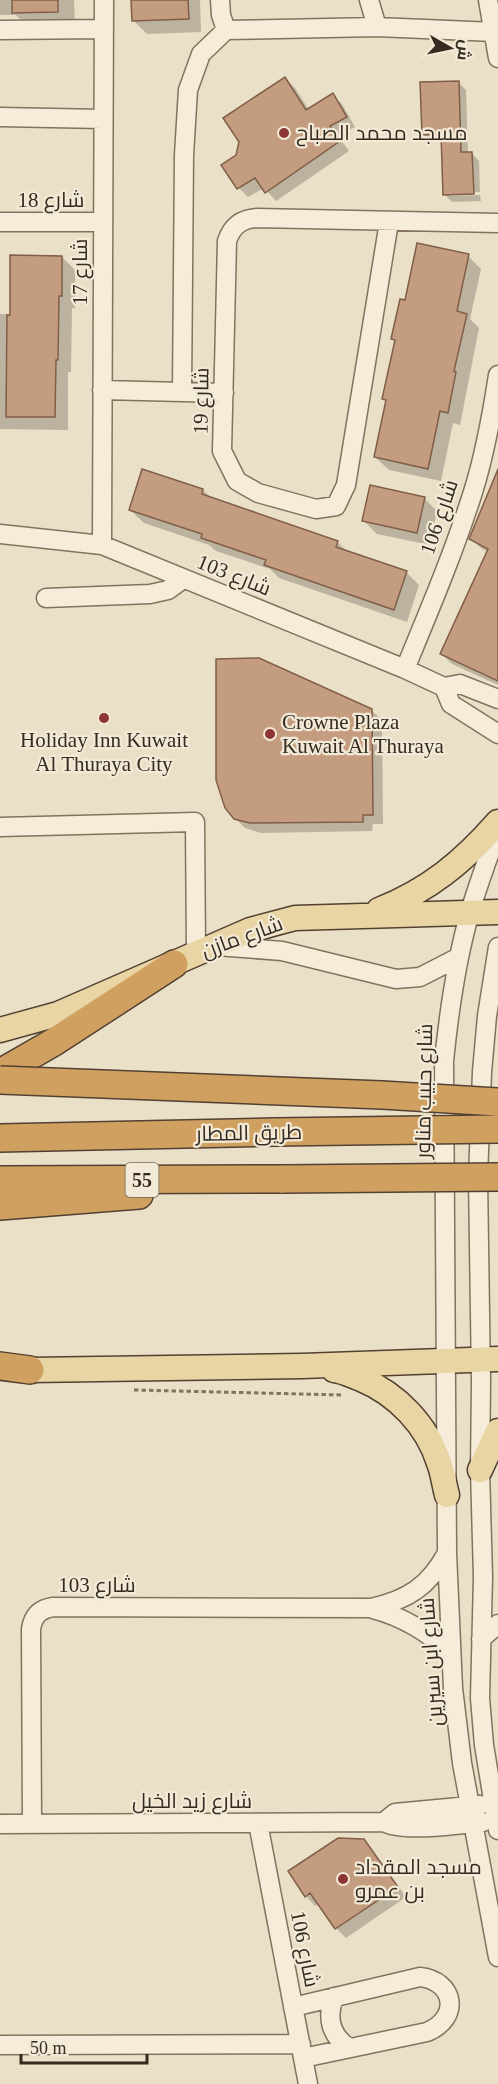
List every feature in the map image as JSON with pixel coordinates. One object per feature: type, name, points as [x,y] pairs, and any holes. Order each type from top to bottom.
[{"type":"highway","points":[[0,1073],[54,1042],[194,954]]},
{"type":"highway","points":[[0,1080],[382,1095],[498,1102]]},
{"type":"highway","name":"طريق المطار","points":[[0,1138],[498,1129]]},
{"type":"highway","name":"55","points":[[0,1180],[498,1177]]},
{"type":"highway","points":[[0,1206],[102,1199],[281,1180]]},
{"type":"highway","points":[[0,1366],[30,1370]]},
{"type":"highway","points":[[0,1371],[30,1370]]},
{"type":"main road","points":[[366,916],[405,899],[441,877],[474,849],[498,822]]},
{"type":"main road","name":"شارع مازن","points":[[0,1030],[58,1014],[250,930],[295,918],[498,912]]},
{"type":"main road","points":[[30,1370],[302,1366],[489,1359]]},
{"type":"main road","points":[[302,1366],[341,1371],[377,1386],[404,1407],[425,1432],[430,1442],[439,1462],[447,1495]]},
{"type":"main road","points":[[480,1470],[498,1431]]},
{"type":"street","name":"شارع 17","points":[[102,545],[104,0]]},
{"type":"street","points":[[220,0],[220,15],[226,30]]},
{"type":"street","points":[[369,0],[377,27]]},
{"type":"street","points":[[488,0],[498,58]]},
{"type":"street","points":[[182,392],[184,155],[188,90],[201,54],[226,30],[377,27],[495,32]]},
{"type":"street","points":[[0,30],[104,29]]},
{"type":"street","points":[[0,117],[104,118]]},
{"type":"street","name":"شارع 19","points":[[389,222],[346,485],[336,506],[316,509],[258,494],[237,481],[222,451],[227,241],[235,226],[257,218],[498,223]]},
{"type":"street","name":"شارع 18","points":[[0,222],[103,222]]},
{"type":"street","name":"شارع 106","points":[[405,669],[473,492],[498,375]]},
{"type":"street","points":[[102,390],[224,393]]},
{"type":"street","name":"شارع 103","points":[[0,534],[102,545],[444,687],[460,684],[498,699]]},
{"type":"street","points":[[46,598],[150,594],[168,591],[183,579]]},
{"type":"street","name":"شارع 103","points":[[444,687],[451,704],[498,734]]},
{"type":"street","points":[[0,827],[195,822],[194,954],[282,951],[396,979],[420,977],[459,957]]},
{"type":"street","name":"شارع حبيب مناور","points":[[445,1360],[444,1061],[449,1011],[459,957],[470,912],[498,829]]},
{"type":"street","points":[[497,1816],[484,1745],[480,1698],[483,1577],[480,1470],[489,1359],[478,1177],[482,1072],[487,1016],[498,947]]},
{"type":"street","name":"شارع ابن سيرين","points":[[445,1360],[447,1552],[457,1725],[498,1957]]},
{"type":"street","name":"شارع 103","points":[[32,1824],[31,1629],[34,1618],[42,1610],[53,1607],[380,1606],[404,1599],[417,1590],[439,1567],[447,1552]]},
{"type":"street","points":[[483,1577],[498,1592]]},
{"type":"street","name":"شارع 103","points":[[380,1606],[413,1623],[451,1652]]},
{"type":"street","points":[[481,1639],[498,1624]]},
{"type":"street","name":"شارع زيد الخيل","points":[[0,1824],[384,1822],[403,1827],[471,1814],[497,1816]]},
{"type":"street","name":"شارع 106","points":[[258,1823],[308,2084]]},
{"type":"street","points":[[0,2044],[302,2051],[350,2048],[427,2032],[438,2027],[446,2018],[450,2007],[448,1995],[442,1985],[432,1979],[420,1977],[293,2007]]},
{"type":"street","points":[[334,1997],[330,2006],[331,2026],[341,2042],[350,2048]]},
{"type":"path","points":[[126,1390],[348,1395]]},
{"type":"building","points":[[12,0],[58,0],[58,12],[12,13]]},
{"type":"building","points":[[131,0],[188,0],[189,19],[132,21]]},
{"type":"building","name":"مسجد محمد الصباح","points":[[285,77],[306,110],[333,93],[347,117],[330,126],[340,141],[265,193],[255,178],[237,189],[221,165],[236,155],[239,142],[223,118]]},
{"type":"building","points":[[459,81],[461,152],[472,152],[474,194],[443,195],[441,134],[422,135],[420,82]]},
{"type":"building","points":[[417,243],[469,254],[457,311],[467,314],[454,371],[456,372],[448,413],[440,411],[428,469],[374,457],[386,400],[382,399],[395,340],[391,339],[400,299],[405,300]]},
{"type":"building","points":[[10,255],[62,256],[55,417],[6,417]]},
{"type":"building","points":[[142,469],[203,489],[202,494],[338,541],[336,547],[407,571],[394,610],[264,565],[266,560],[201,538],[202,534],[129,510]]},
{"type":"building","points":[[498,469],[498,681],[440,654],[488,549],[469,539]]},
{"type":"building","points":[[370,485],[425,497],[417,533],[362,521]]},
{"type":"building","points":[[259,658],[372,709],[373,815],[363,815],[363,822],[250,823],[234,819],[225,808],[216,780],[216,659]]},
{"type":"building","name":"مسجد المقداد بن عمرو","points":[[338,1838],[364,1839],[398,1887],[335,1929],[310,1893],[305,1897],[288,1871]]},
{"type":"place","name":"مسجد محمد الصباح","points":[[284,133]]},
{"type":"place","name":"Holiday Inn Kuwait Al Thuraya City","points":[[104,718]]},
{"type":"place","name":"Crowne Plaza Kuwait Al Thuraya","points":[[270,734]]},
{"type":"place","name":"مسجد المقداد بن عمرو","points":[[343,1879]]}]
